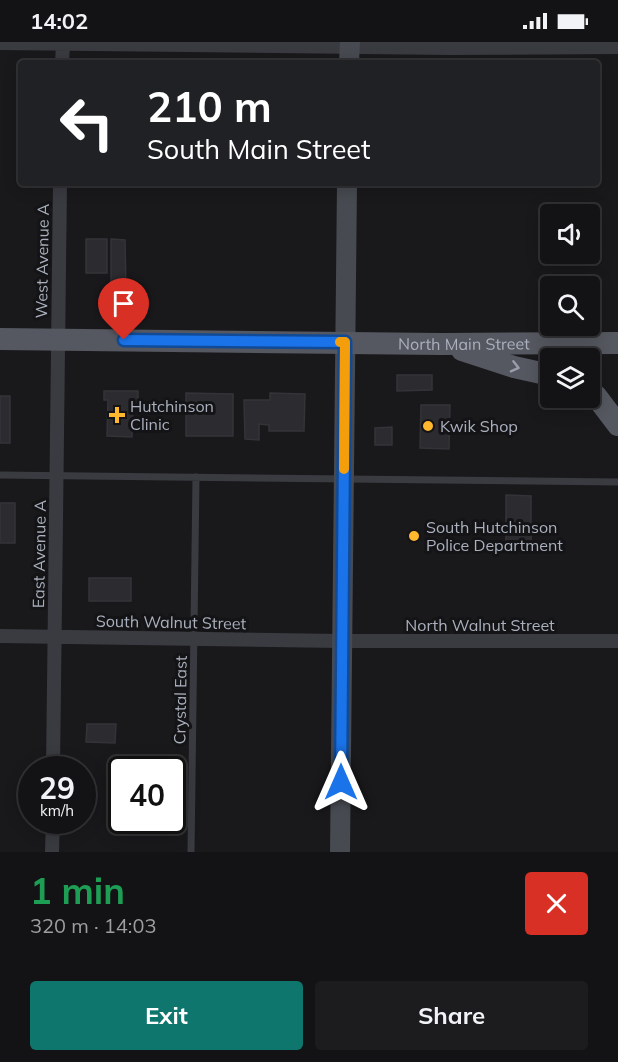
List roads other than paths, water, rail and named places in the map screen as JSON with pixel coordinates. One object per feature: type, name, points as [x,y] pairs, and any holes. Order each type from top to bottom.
[{"type":"main road","name":"North Main Street","points":[[0,339],[441,344],[618,343]]},
{"type":"main road","points":[[441,344],[540,373]]},
{"type":"main road","points":[[600,401],[618,425]]},
{"type":"street","points":[[0,43],[349,51],[449,45],[618,47]]},
{"type":"street","points":[[62,60],[63,44]]},
{"type":"street","name":"West Avenue A","points":[[57,339],[60,186]]},
{"type":"street","points":[[340,852],[347,186]]},
{"type":"street","name":"East Avenue A","points":[[53,756],[57,339]]},
{"type":"street","name":"South Walnut Street","points":[[0,636],[341,641]]},
{"type":"street","name":"North Walnut Street","points":[[341,641],[618,641]]},
{"type":"street","points":[[52,852],[53,834]]},
{"type":"lane","points":[[0,475],[618,482]]},
{"type":"lane","name":"Crystal East","points":[[191,852],[196,477]]},
{"type":"place","name":"Hutchinson Clinic","points":[[117,415]]},
{"type":"place","name":"Kwik Shop","points":[[428,426]]},
{"type":"place","name":"South Hutchinson Police Department","points":[[414,536]]}]
